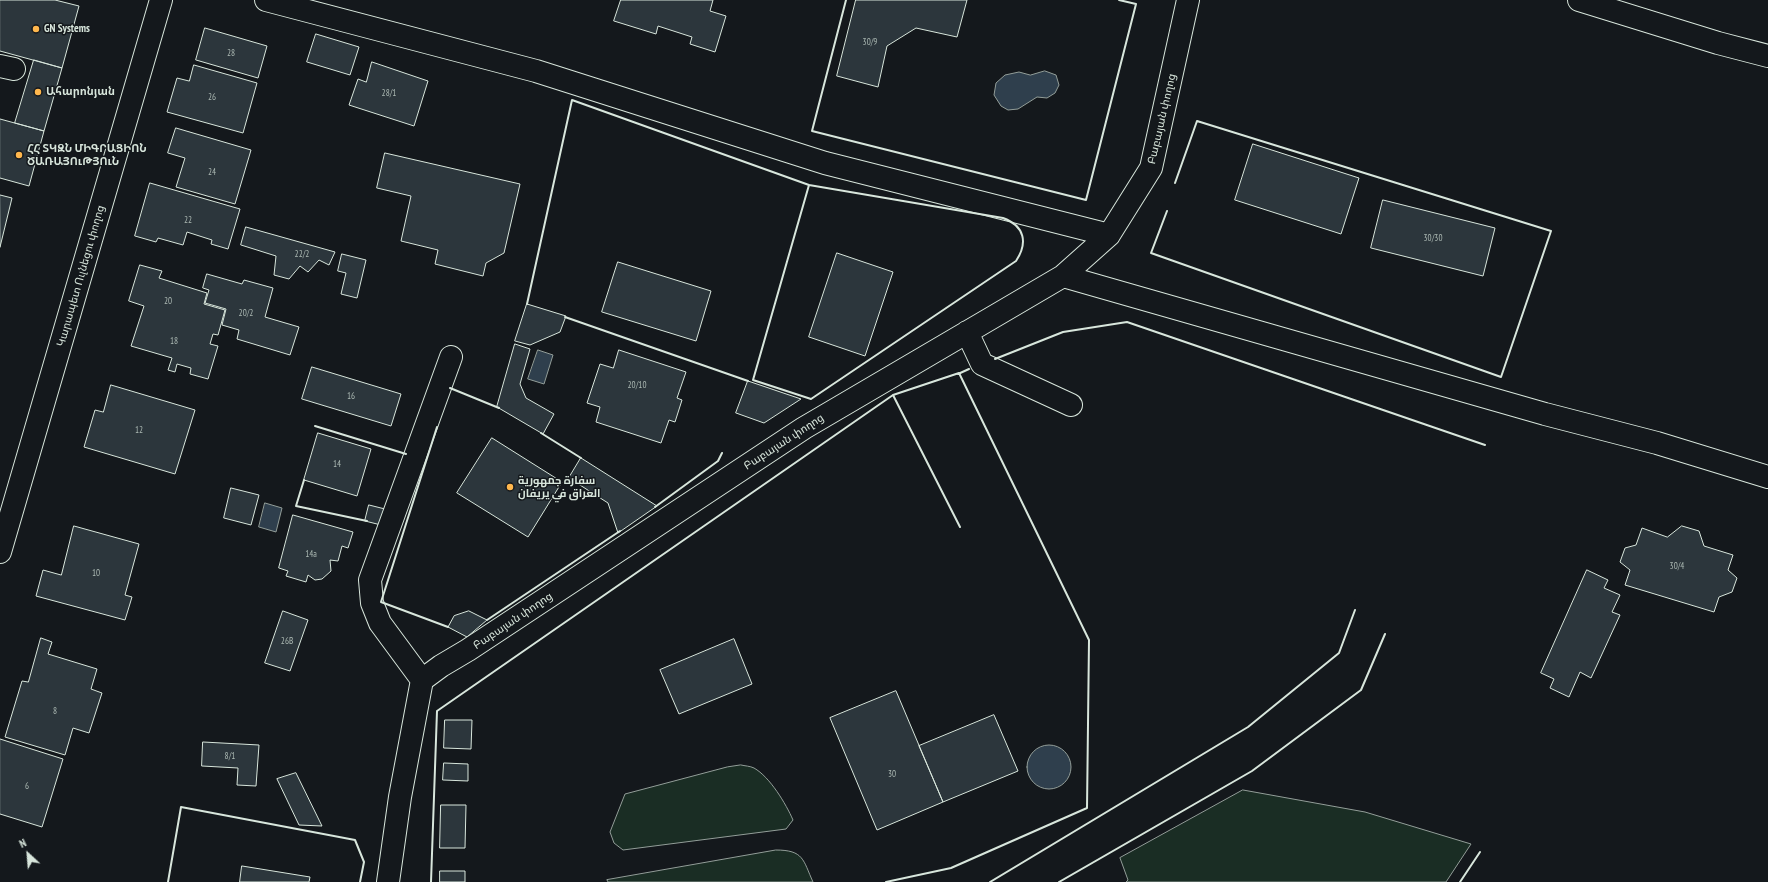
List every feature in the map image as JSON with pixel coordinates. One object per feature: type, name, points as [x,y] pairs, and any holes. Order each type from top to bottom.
[{"type":"street","name":"Կարապետ Ուլնեցու փողոց","points":[[0,552],[3,531],[161,0]]},
{"type":"street","points":[[266,0],[536,72],[825,163],[1109,235]]},
{"type":"street","name":"Բաբայան փողոց","points":[[422,680],[804,428],[1063,276],[1109,235],[1151,168],[1188,0]]},
{"type":"street","points":[[1579,0],[1718,43],[1768,56]]},
{"type":"street","points":[[1063,276],[1545,414],[1657,443],[1768,477]]},
{"type":"street","points":[[968,332],[982,364],[1071,405]]},
{"type":"street","points":[[388,882],[400,797],[422,680],[380,623],[372,604],[370,580],[451,357]]},
{"type":"green space","points":[[741,765],[752,767],[760,772],[777,791],[793,820],[786,829],[623,850],[614,843],[610,832],[625,794],[727,767]]},
{"type":"green space","points":[[1243,790],[1365,812],[1471,844],[1446,882],[1126,882],[1128,880],[1120,858]]},
{"type":"green space","points":[[776,850],[785,850],[797,854],[804,862],[813,882],[608,882],[607,880]]},
{"type":"water","points":[[1045,71],[1056,75],[1059,85],[1055,93],[1047,98],[1037,97],[1018,109],[1008,110],[1001,106],[994,95],[996,83],[1005,75],[1019,72],[1030,75]]},
{"type":"water","points":[[538,350],[553,355],[544,384],[528,379]]},
{"type":"water","points":[[265,503],[282,508],[276,532],[259,527]]},
{"type":"water","points":[[1049,745],[1061,749],[1067,755],[1071,767],[1067,779],[1061,785],[1049,789],[1037,785],[1031,779],[1027,767],[1031,755],[1037,749]]},
{"type":"building","name":"GN Systems","points":[[0,0],[55,0],[79,6],[62,68],[0,51]]},
{"type":"building","points":[[621,0],[713,0],[710,11],[726,16],[715,52],[690,44],[692,37],[658,26],[656,34],[614,21]]},
{"type":"building","points":[[856,0],[967,0],[957,37],[916,28],[887,46],[878,87],[837,76]]},
{"type":"building","points":[[205,28],[267,46],[258,78],[196,60]]},
{"type":"building","points":[[316,34],[359,47],[350,75],[307,62]]},
{"type":"building","points":[[34,60],[62,68],[44,131],[15,123]]},
{"type":"building","points":[[372,62],[428,81],[414,126],[349,105],[358,79],[366,82]]},
{"type":"building","points":[[194,65],[257,83],[243,133],[167,112],[177,78],[189,81]]},
{"type":"building","name":"ՀՀ ՏԿԶՆ ՄԻԳՐԱՑԻՈՆ ԾԱՌԱՅՈւԹՅՈւՆ","points":[[0,119],[44,131],[29,186],[0,178]]},
{"type":"building","points":[[176,128],[251,150],[235,204],[176,187],[185,158],[168,153]]},
{"type":"building","points":[[1253,144],[1359,178],[1341,234],[1235,200]]},
{"type":"building","points":[[385,153],[520,184],[504,253],[486,263],[483,276],[435,264],[438,250],[401,241],[411,196],[377,188]]},
{"type":"building","points":[[150,183],[240,209],[228,249],[211,244],[212,240],[187,232],[183,245],[158,238],[156,242],[135,236]]},
{"type":"building","points":[[0,195],[12,198],[0,247]]},
{"type":"building","points":[[1383,200],[1495,228],[1483,276],[1371,248]]},
{"type":"building","points":[[246,227],[335,252],[329,265],[319,260],[308,272],[300,266],[289,279],[274,275],[276,256],[241,245]]},
{"type":"building","points":[[837,253],[893,272],[865,356],[809,337]]},
{"type":"building","points":[[342,254],[366,260],[357,298],[341,294],[346,273],[338,271]]},
{"type":"building","points":[[618,262],[711,291],[696,341],[602,312]]},
{"type":"building","points":[[140,265],[162,271],[159,278],[207,293],[204,304],[225,310],[218,335],[213,334],[210,344],[218,346],[208,379],[190,374],[191,368],[177,364],[175,372],[168,370],[172,358],[131,346],[144,306],[129,301]]},
{"type":"building","points":[[207,274],[242,284],[244,280],[273,288],[265,317],[299,327],[290,355],[237,339],[239,330],[222,325],[226,309],[205,303],[209,290],[203,288]]},
{"type":"building","points":[[527,304],[566,316],[560,332],[530,345],[515,341]]},
{"type":"building","points":[[515,344],[530,349],[520,384],[526,398],[554,414],[543,434],[497,407]]},
{"type":"building","points":[[619,350],[686,372],[677,398],[682,400],[675,422],[669,420],[661,443],[596,422],[600,407],[587,403],[600,364],[613,368]]},
{"type":"building","points":[[312,367],[401,394],[391,426],[302,399]]},
{"type":"building","points":[[748,381],[801,399],[764,423],[736,413]]},
{"type":"building","points":[[111,385],[195,410],[175,474],[84,447],[95,410],[103,412]]},
{"type":"building","points":[[318,433],[371,449],[357,496],[304,480]]},
{"type":"building","name":"سفارة جمهورية العراق في يريفان","points":[[492,438],[562,482],[528,537],[457,493]]},
{"type":"building","points":[[581,458],[657,506],[618,533],[608,503],[569,478]]},
{"type":"building","points":[[231,488],[259,495],[251,525],[224,518]]},
{"type":"building","points":[[369,505],[389,510],[385,526],[365,521]]},
{"type":"building","points":[[293,515],[353,532],[348,548],[342,546],[338,561],[330,560],[331,571],[322,579],[315,580],[308,575],[306,582],[286,576],[288,571],[279,568]]},
{"type":"building","points":[[74,526],[139,544],[125,595],[132,597],[125,620],[36,596],[43,570],[61,575]]},
{"type":"building","points":[[1682,526],[1699,531],[1704,546],[1733,555],[1728,570],[1737,578],[1732,592],[1719,597],[1714,612],[1625,585],[1630,570],[1620,562],[1625,548],[1636,545],[1642,528],[1667,537]]},
{"type":"building","points":[[1587,570],[1608,580],[1604,588],[1620,595],[1612,612],[1620,615],[1591,678],[1580,672],[1569,697],[1550,688],[1554,679],[1541,673]]},
{"type":"building","points":[[283,611],[308,620],[290,671],[265,663]]},
{"type":"building","points":[[469,611],[487,620],[467,637],[448,627],[454,616]]},
{"type":"building","points":[[41,638],[52,642],[48,654],[97,669],[91,689],[102,693],[89,733],[73,728],[65,755],[5,737],[22,681],[28,682]]},
{"type":"building","points":[[734,639],[752,684],[679,714],[660,670]]},
{"type":"building","points":[[896,691],[943,802],[877,830],[830,718]]},
{"type":"building","points":[[994,715],[1018,771],[943,802],[919,746]]},
{"type":"building","points":[[445,720],[472,720],[471,749],[444,748]]},
{"type":"building","points":[[0,739],[63,759],[42,827],[0,814]]},
{"type":"building","points":[[203,742],[259,745],[256,786],[237,785],[238,768],[202,766]]},
{"type":"building","points":[[444,763],[468,764],[468,781],[443,780]]},
{"type":"building","points":[[296,773],[322,826],[299,825],[277,779]]},
{"type":"building","points":[[441,805],[466,805],[465,848],[440,848]]},
{"type":"building","points":[[242,866],[310,877],[309,882],[240,882]]},
{"type":"building","points":[[440,871],[465,871],[465,882],[440,882]]},
{"type":"wall","points":[[846,0],[812,131],[1086,200],[1136,4],[1119,0]]},
{"type":"wall","points":[[527,304],[572,100],[809,185]]},
{"type":"wall","points":[[1167,211],[1151,253],[1501,377],[1551,231],[1197,121],[1175,183]]},
{"type":"wall","points":[[809,185],[1003,218],[1010,221],[1020,230],[1023,242],[1022,248],[1016,261],[811,399],[753,380],[809,185]]},
{"type":"wall","points":[[565,317],[748,381]]},
{"type":"wall","points":[[995,359],[1063,332],[1127,322],[1485,445]]},
{"type":"wall","points":[[958,374],[969,369]]},
{"type":"wall","points":[[886,882],[951,868],[1087,808],[1089,640],[959,373],[893,395]]},
{"type":"wall","points":[[450,388],[499,408]]},
{"type":"wall","points":[[431,882],[437,711],[893,395],[960,527]]},
{"type":"wall","points":[[315,426],[406,454]]},
{"type":"wall","points":[[437,427],[381,602],[448,627]]},
{"type":"wall","points":[[541,433],[581,458]]},
{"type":"wall","points":[[655,507],[718,461],[722,453]]},
{"type":"wall","points":[[304,480],[296,506],[367,521]]},
{"type":"wall","points":[[487,620],[620,531]]},
{"type":"wall","points":[[990,882],[1248,727],[1339,653],[1355,610]]},
{"type":"wall","points":[[1059,882],[1252,771],[1361,690],[1385,634]]},
{"type":"wall","points":[[168,882],[181,807],[355,840],[364,862],[360,882]]},
{"type":"wall","points":[[1460,882],[1480,852]]},
{"type":"place","name":"GN Systems","points":[[36,29]]},
{"type":"place","name":"Ահարոնյան","points":[[38,92]]},
{"type":"place","name":"ՀՀ ՏԿԶՆ ՄԻԳՐԱՑԻՈՆ ԾԱՌԱՅՈւԹՅՈւՆ","points":[[19,155]]},
{"type":"place","name":"سفارة جمهورية العراق في يريفان","points":[[510,487]]}]
